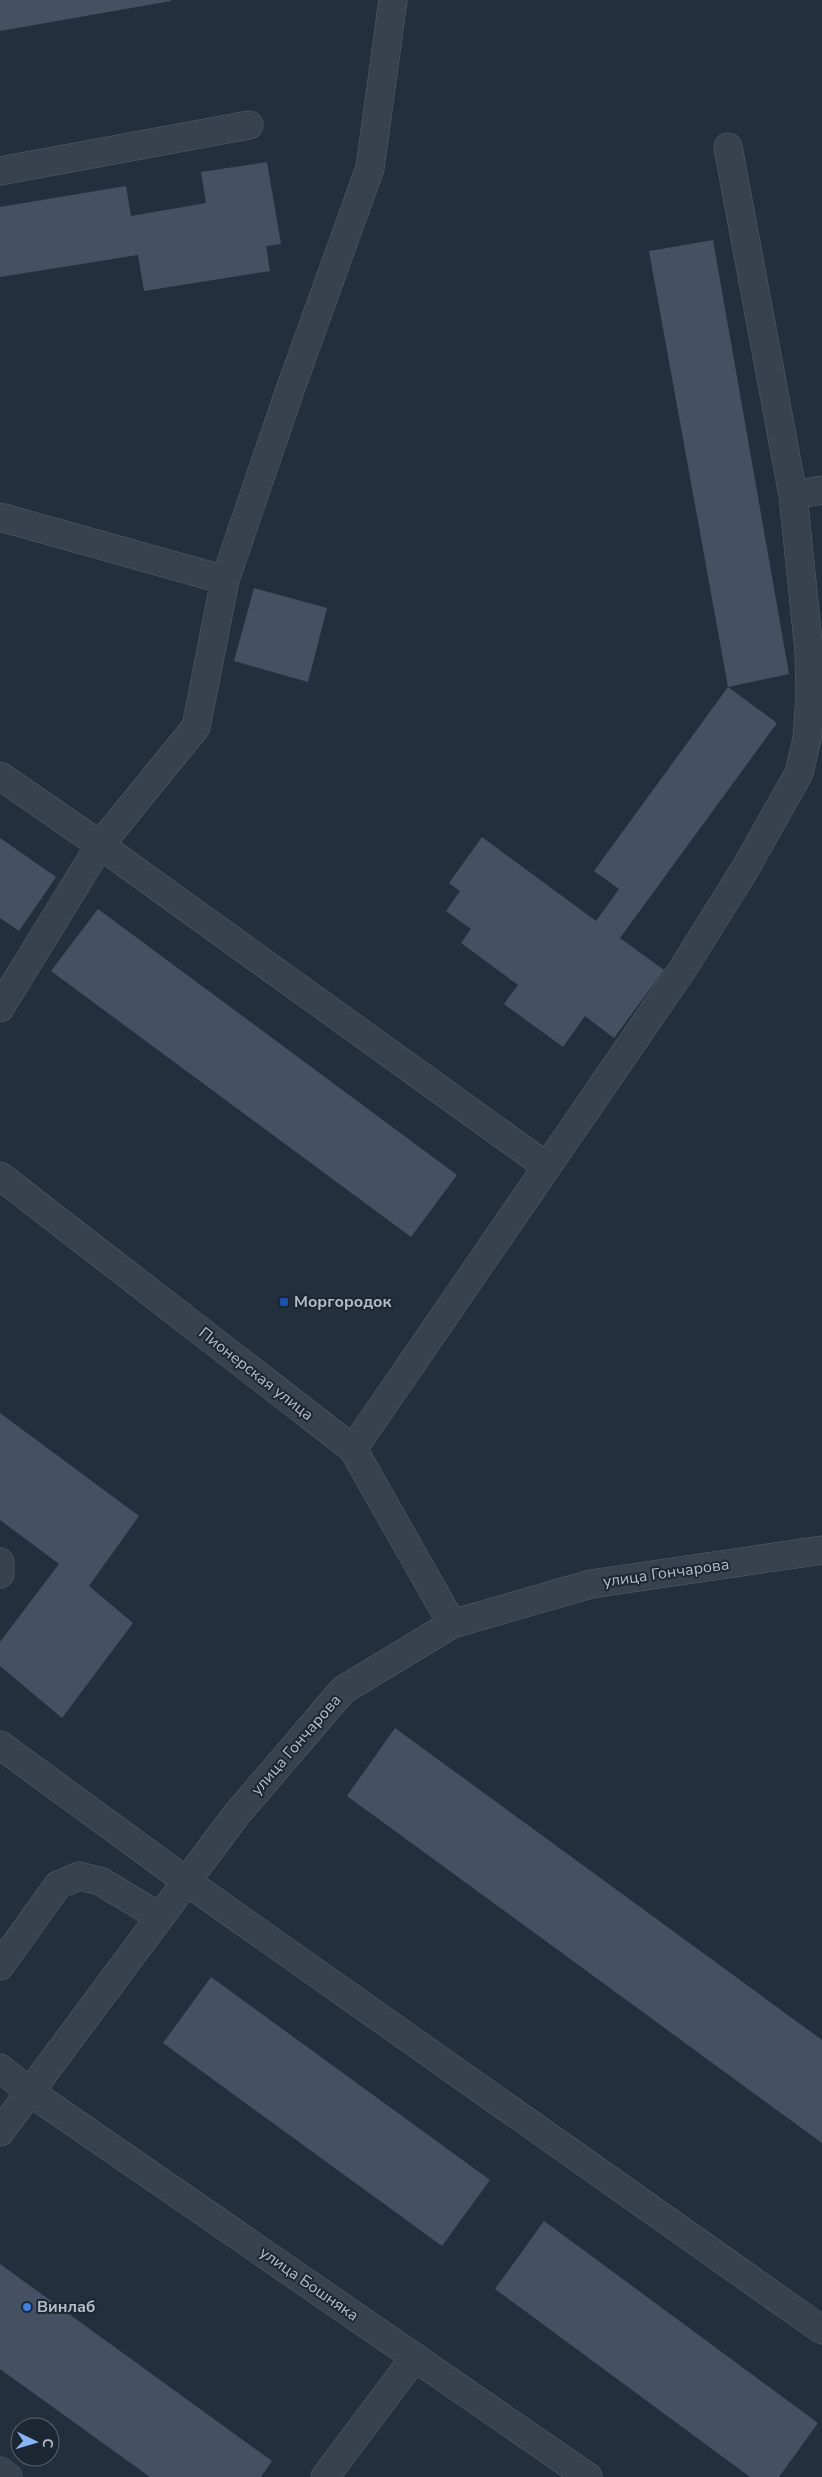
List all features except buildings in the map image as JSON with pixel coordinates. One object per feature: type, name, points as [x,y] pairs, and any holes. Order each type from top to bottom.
[{"type":"street","points":[[0,1008],[100,845],[196,727],[225,580],[290,390],[370,168],[393,0]]},
{"type":"street","points":[[0,171],[249,125]]},
{"type":"street","points":[[353,1449],[682,970],[745,869],[799,773],[807,739],[809,660],[793,495],[728,146]]},
{"type":"street","points":[[793,495],[822,490]]},
{"type":"street","points":[[0,517],[225,580]]},
{"type":"street","points":[[0,776],[100,845],[546,1166]]},
{"type":"street","name":"Пионерская улица","points":[[0,1176],[353,1449],[452,1624]]},
{"type":"street","name":"улица Гончарова","points":[[0,2132],[236,1815],[344,1690],[452,1624],[592,1584],[822,1550]]},
{"type":"street","points":[[0,1562],[0,1574]]},
{"type":"street","points":[[0,1745],[186,1881],[822,2330]]},
{"type":"street","points":[[0,1966],[58,1885],[79,1876],[100,1881],[160,1917]]},
{"type":"street","name":"улица Бошняка","points":[[0,2068],[30,2092],[588,2477]]},
{"type":"street","points":[[325,2477],[415,2357]]},
{"type":"street","points":[[0,2471],[8,2477]]},
{"type":"place","name":"Моргородок","points":[[284,1302]]},
{"type":"place","name":"Винлаб","points":[[27,2307]]}]
